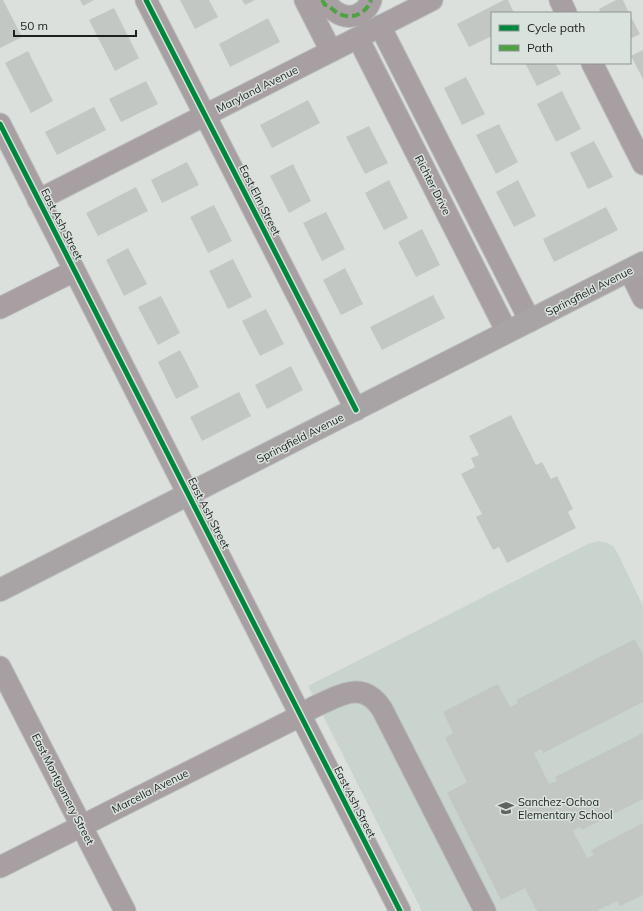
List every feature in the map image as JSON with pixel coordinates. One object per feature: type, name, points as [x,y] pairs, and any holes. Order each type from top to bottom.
[{"type":"main road","name":"Springfield Avenue","points":[[0,590],[636,267]]},
{"type":"street","name":"East Elm Street","points":[[146,0],[356,410]]},
{"type":"street","points":[[305,0],[331,51]]},
{"type":"street","points":[[322,0],[325,5],[329,6],[336,12],[349,16],[357,15],[364,10],[371,0]]},
{"type":"street","name":"Maryland Avenue","points":[[38,200],[358,38],[380,26],[405,6],[432,0]]},
{"type":"street","points":[[560,0],[566,12]]},
{"type":"street","points":[[380,26],[530,321]]},
{"type":"street","name":"Richter Drive","points":[[358,38],[507,332]]},
{"type":"street","points":[[593,64],[643,164]]},
{"type":"street","name":"East Ash Street","points":[[0,124],[400,911]]},
{"type":"street","points":[[410,141],[433,130]]},
{"type":"street","points":[[451,221],[474,210]]},
{"type":"street","points":[[636,267],[643,298]]},
{"type":"street","points":[[0,308],[74,270]]},
{"type":"street","name":"East Montgomery Street","points":[[0,667],[125,911]]},
{"type":"street","name":"Marcella Avenue","points":[[0,867],[345,692],[362,693],[377,702],[382,709],[485,911]]},
{"type":"shaded area","name":"Sanchez-Ochoa Elementary School","points":[[598,541],[613,546],[643,606],[643,911],[422,911],[308,686],[588,544]]},
{"type":"building","points":[[0,0],[3,0],[22,37],[0,48]]},
{"type":"building","points":[[80,0],[94,0],[83,6]]},
{"type":"building","points":[[180,0],[209,0],[218,17],[195,29]]},
{"type":"building","points":[[242,0],[255,0],[245,5]]},
{"type":"building","points":[[504,0],[508,0],[514,12],[491,12],[491,36],[469,47],[457,24]]},
{"type":"building","points":[[616,0],[623,0],[629,12],[600,12],[599,9]]},
{"type":"building","points":[[114,8],[139,58],[115,71],[89,20]]},
{"type":"building","points":[[631,17],[640,34],[631,38]]},
{"type":"building","points":[[268,18],[280,42],[230,67],[219,44]]},
{"type":"building","points":[[643,50],[643,79],[631,56]]},
{"type":"building","points":[[28,51],[53,101],[31,113],[5,63]]},
{"type":"building","points":[[526,64],[556,64],[561,74],[537,86]]},
{"type":"building","points":[[466,77],[485,114],[462,125],[444,88]]},
{"type":"building","points":[[146,81],[158,104],[121,122],[109,99]]},
{"type":"building","points":[[562,91],[581,129],[556,142],[537,104]]},
{"type":"building","points":[[308,100],[320,123],[272,148],[260,125]]},
{"type":"building","points":[[94,107],[106,130],[57,155],[45,132]]},
{"type":"building","points":[[499,124],[518,162],[496,174],[476,135]]},
{"type":"building","points":[[369,126],[388,163],[365,174],[346,137]]},
{"type":"building","points":[[594,141],[613,177],[588,189],[570,153]]},
{"type":"building","points":[[187,162],[199,185],[162,203],[151,180]]},
{"type":"building","points":[[293,164],[311,201],[289,213],[270,176]]},
{"type":"building","points":[[389,180],[408,218],[384,230],[365,193]]},
{"type":"building","points":[[518,180],[536,216],[514,227],[496,192]]},
{"type":"building","points":[[136,187],[148,211],[98,236],[86,213]]},
{"type":"building","points":[[214,205],[232,241],[208,253],[190,217]]},
{"type":"building","points":[[606,207],[618,230],[554,262],[543,239]]},
{"type":"building","points":[[326,212],[345,249],[322,261],[303,223]]},
{"type":"building","points":[[422,229],[440,265],[416,277],[398,242]]},
{"type":"building","points":[[128,248],[147,284],[124,296],[106,260]]},
{"type":"building","points":[[233,259],[252,297],[228,309],[209,271]]},
{"type":"building","points":[[345,268],[363,304],[341,315],[323,280]]},
{"type":"building","points":[[433,295],[445,318],[382,350],[370,327]]},
{"type":"building","points":[[161,296],[180,333],[158,345],[138,307]]},
{"type":"building","points":[[266,309],[284,344],[260,356],[242,321]]},
{"type":"building","points":[[180,350],[199,387],[176,399],[158,362]]},
{"type":"building","points":[[291,366],[303,390],[267,409],[255,385]]},
{"type":"building","points":[[239,392],[251,416],[202,441],[190,417]]},
{"type":"building","points":[[511,415],[536,465],[542,462],[551,479],[557,476],[573,509],[568,512],[576,528],[507,563],[499,547],[493,550],[476,517],[482,514],[461,474],[475,467],[471,458],[479,455],[469,436]]},
{"type":"building","points":[[635,639],[643,655],[643,702],[543,753],[541,749],[534,753],[549,784],[557,781],[555,777],[643,733],[643,799],[582,830],[580,827],[573,831],[587,858],[594,855],[591,850],[643,823],[643,895],[620,906],[617,901],[597,911],[537,911],[525,888],[501,900],[447,793],[467,782],[445,738],[453,733],[443,712],[498,684],[510,707],[518,703],[516,700]]},
{"type":"marked path","points":[[322,0],[325,5],[329,6],[341,15],[346,16],[361,13],[369,5],[371,0]]},
{"type":"cycle path","points":[[146,0],[356,410]]},
{"type":"cycle path","points":[[0,124],[400,911]]},
{"type":"place","name":"Sanchez-Ochoa Elementary School","points":[[506,808]]}]
